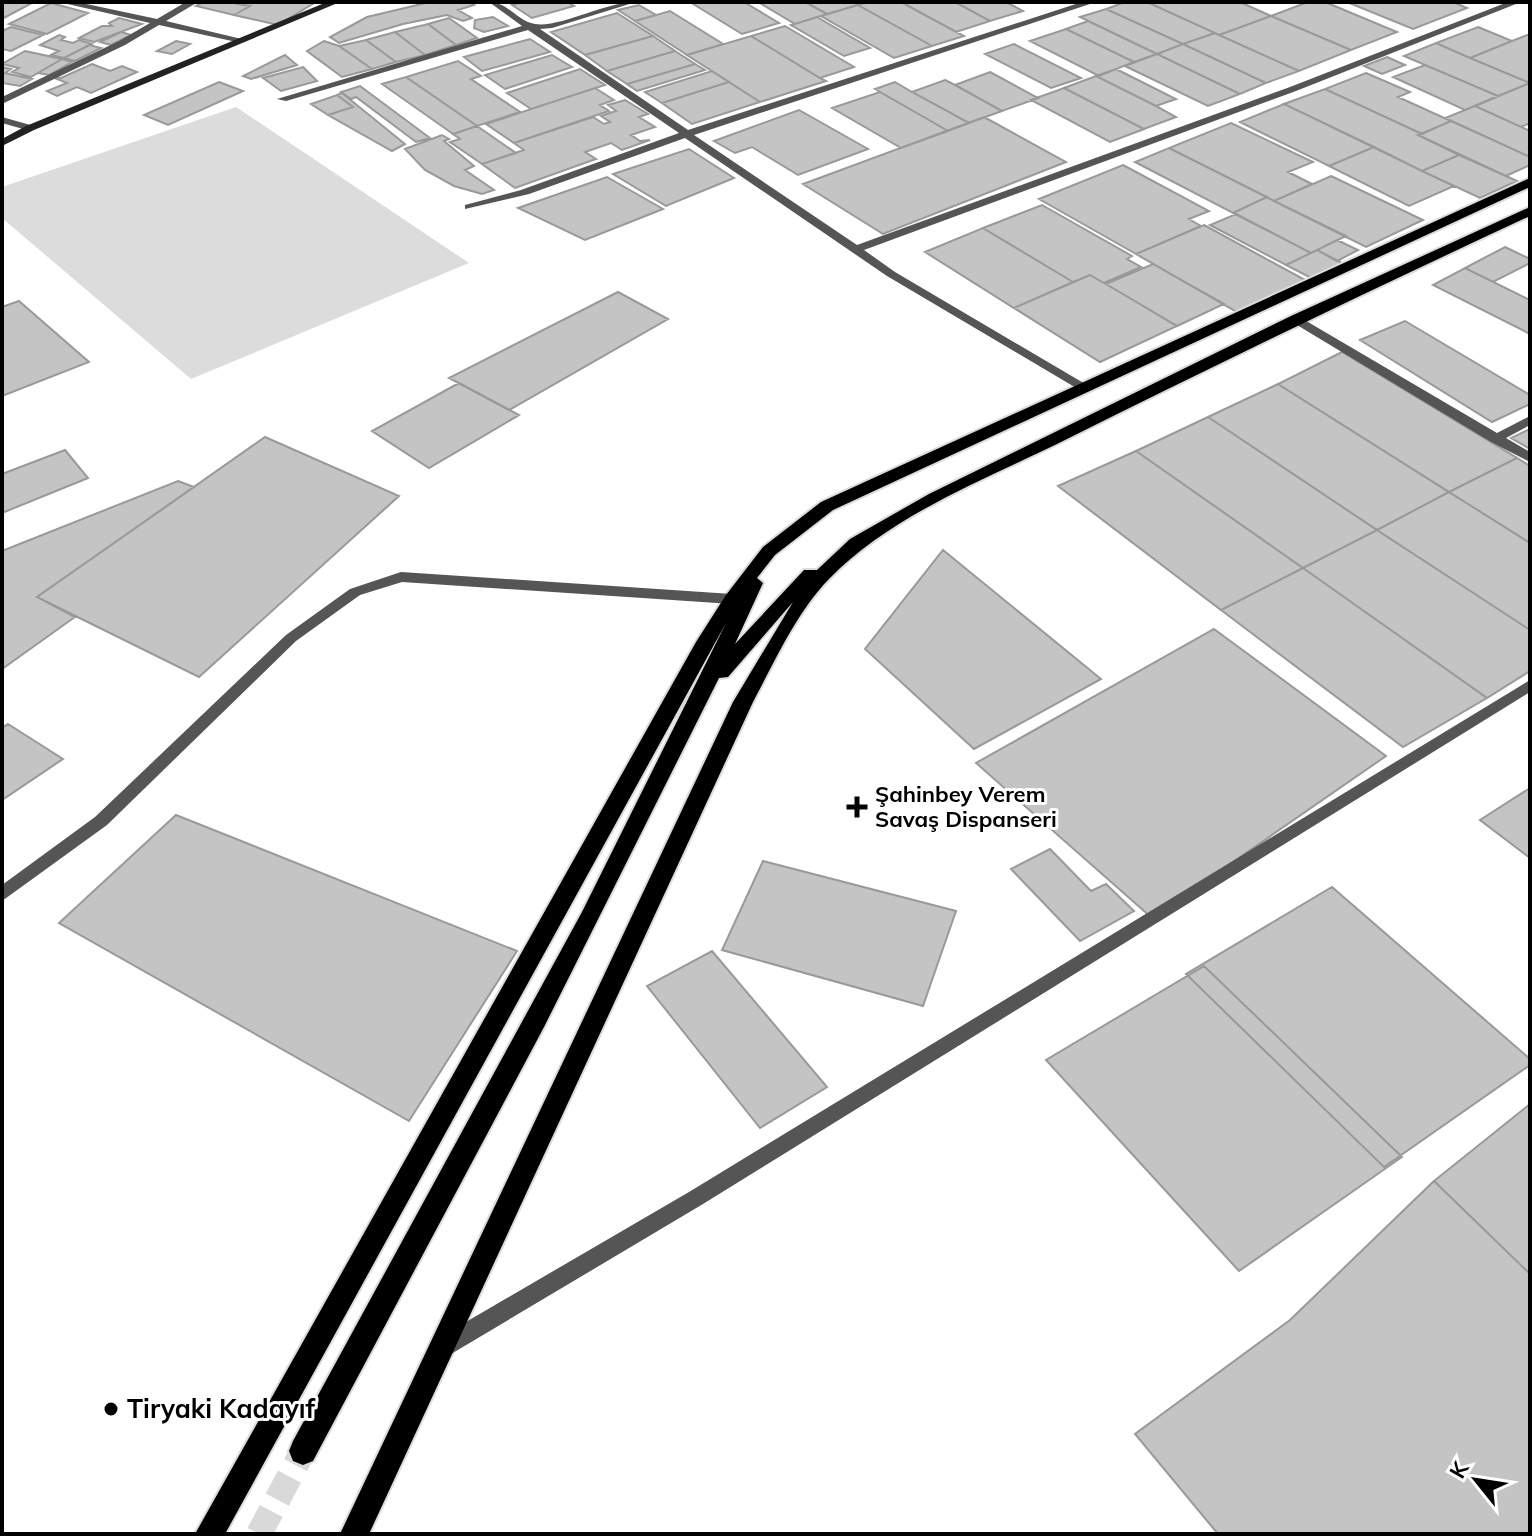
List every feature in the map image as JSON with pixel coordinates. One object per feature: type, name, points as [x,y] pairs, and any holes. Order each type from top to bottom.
[{"type":"main road","points":[[2,143],[30,128],[335,2]]},
{"type":"main road","points":[[209,1534],[579,865],[732,599],[769,551],[827,506],[1530,182]]},
{"type":"main road","points":[[706,690],[777,607],[818,567],[865,538],[949,491],[1296,319],[1530,211]]},
{"type":"main road","points":[[354,1534],[743,702],[789,620],[821,576],[865,538]]},
{"type":"main road","points":[[303,1451],[593,912],[706,690],[769,551]]},
{"type":"street","points":[[64,2],[241,40]]},
{"type":"street","points":[[2,101],[122,43],[193,2]]},
{"type":"street","points":[[494,2],[855,250],[1083,388]]},
{"type":"street","points":[[282,99],[528,27],[549,26],[631,2]]},
{"type":"street","points":[[469,207],[525,192],[686,134],[1091,2]]},
{"type":"street","points":[[855,250],[1293,89],[1516,2]]},
{"type":"street","points":[[2,120],[30,128]]},
{"type":"street","points":[[1296,319],[1530,458]]},
{"type":"street","points":[[1496,439],[1530,420]]},
{"type":"street","points":[[2,894],[101,821],[291,638],[355,592],[401,577],[732,599]]},
{"type":"street","points":[[438,1350],[696,1198],[1530,685]]},
{"type":"shaded area","points":[[236,107],[469,263],[191,379],[2,218],[2,187]]},
{"type":"building","points":[[2,2],[26,2],[32,3],[2,19]]},
{"type":"building","points":[[204,2],[241,2],[238,4],[250,6],[234,15],[196,6]]},
{"type":"building","points":[[248,2],[314,3],[278,25],[234,15],[250,6],[243,5]]},
{"type":"building","points":[[430,2],[469,2],[474,5],[458,10],[472,18],[463,21],[447,15],[339,43],[330,37],[367,17]]},
{"type":"building","points":[[567,2],[574,6],[532,18],[512,5]]},
{"type":"building","points":[[690,2],[744,2],[779,23],[742,34]]},
{"type":"building","points":[[758,2],[805,2],[827,14],[795,24]]},
{"type":"building","points":[[805,2],[853,2],[858,5],[827,14]]},
{"type":"building","points":[[901,2],[964,36],[932,46],[858,5]]},
{"type":"building","points":[[901,2],[955,2],[990,21],[956,32]]},
{"type":"building","points":[[955,2],[1006,2],[1023,11],[990,21]]},
{"type":"building","points":[[1125,2],[1147,2],[1215,33],[1183,44],[1106,9]]},
{"type":"building","points":[[1147,2],[1240,2],[1271,16],[1219,35]]},
{"type":"building","points":[[1308,2],[1325,2],[1397,32],[1351,50],[1271,16]]},
{"type":"building","points":[[1347,2],[1453,2],[1467,8],[1413,29]]},
{"type":"building","points":[[51,3],[88,13],[47,34],[9,24]]},
{"type":"building","points":[[639,5],[656,15],[635,21],[618,10]]},
{"type":"building","points":[[858,5],[932,46],[894,58],[821,16]]},
{"type":"building","points":[[1106,9],[1183,44],[1157,54],[1080,17]]},
{"type":"building","points":[[670,11],[723,44],[687,55],[635,21]]},
{"type":"building","points":[[617,13],[653,36],[585,55],[551,32]]},
{"type":"building","points":[[1271,16],[1351,50],[1299,71],[1219,35]]},
{"type":"building","points":[[493,17],[508,26],[484,32],[474,28],[475,20]]},
{"type":"building","points":[[817,17],[870,48],[844,56],[791,25]]},
{"type":"building","points":[[119,18],[142,24],[94,42],[79,38],[102,26],[112,26],[109,23]]},
{"type":"building","points":[[449,18],[477,38],[456,45],[428,24]]},
{"type":"building","points":[[1088,21],[1157,54],[1134,62],[1066,29]]},
{"type":"building","points":[[428,24],[456,45],[425,55],[395,32]]},
{"type":"building","points":[[785,26],[854,67],[820,78],[751,36]]},
{"type":"building","points":[[11,27],[43,35],[11,51],[2,49],[2,31]]},
{"type":"building","points":[[1478,27],[1512,41],[1470,58],[1436,43]]},
{"type":"building","points":[[1066,29],[1134,62],[1099,76],[1030,41]]},
{"type":"building","points":[[121,32],[131,35],[111,45],[100,42]]},
{"type":"building","points":[[395,32],[425,55],[396,62],[366,40]]},
{"type":"building","points":[[1215,33],[1299,71],[1266,83],[1183,44]]},
{"type":"building","points":[[1530,34],[1530,83],[1470,58],[1512,41]]},
{"type":"building","points":[[59,35],[65,37],[61,40],[92,44],[64,58],[51,55],[59,51],[40,45]]},
{"type":"building","points":[[653,36],[675,51],[607,71],[585,55]]},
{"type":"building","points":[[751,36],[826,81],[760,102],[687,55]]},
{"type":"building","points":[[530,39],[550,52],[482,71],[464,57]]},
{"type":"building","points":[[366,40],[396,62],[372,69],[339,46]]},
{"type":"building","points":[[176,41],[190,44],[172,54],[157,51]]},
{"type":"building","points":[[324,41],[339,46],[372,69],[342,77],[307,51]]},
{"type":"building","points":[[1436,43],[1530,83],[1498,96],[1404,56]]},
{"type":"building","points":[[1014,44],[1081,78],[1051,88],[985,54]]},
{"type":"building","points":[[1183,44],[1266,83],[1240,94],[1157,54]]},
{"type":"building","points":[[89,45],[101,48],[75,61],[64,58]]},
{"type":"building","points":[[25,51],[62,59],[31,77],[12,72],[19,68],[2,64]]},
{"type":"building","points":[[675,51],[695,64],[627,84],[607,71]]},
{"type":"building","points":[[1157,54],[1240,94],[1208,106],[1125,66]]},
{"type":"building","points":[[285,55],[297,65],[251,79],[243,76]]},
{"type":"building","points":[[552,55],[572,67],[505,89],[485,75]]},
{"type":"building","points":[[1387,57],[1405,65],[1382,74],[1364,66]]},
{"type":"building","points":[[62,59],[72,62],[49,75],[38,73]]},
{"type":"building","points":[[458,61],[481,76],[471,79],[520,112],[477,126],[406,77]]},
{"type":"building","points":[[92,64],[110,71],[122,66],[137,72],[91,93],[77,87],[57,96],[47,91],[67,83],[52,77],[61,78]]},
{"type":"building","points":[[695,64],[705,70],[637,91],[627,84]]},
{"type":"building","points":[[1425,65],[1498,96],[1465,110],[1393,77]]},
{"type":"building","points":[[2,67],[11,69],[5,73],[32,79],[20,86],[2,83]]},
{"type":"building","points":[[303,67],[317,81],[281,91],[263,78]]},
{"type":"building","points":[[580,69],[605,85],[531,109],[507,93]]},
{"type":"building","points":[[1116,69],[1176,99],[1156,106],[1096,76]]},
{"type":"building","points":[[712,71],[729,82],[662,103],[645,92]]},
{"type":"building","points":[[990,72],[1038,98],[1002,111],[955,85]]},
{"type":"building","points":[[1366,73],[1410,92],[1398,97],[1451,121],[1422,134],[1325,89]]},
{"type":"building","points":[[1096,76],[1176,117],[1144,129],[1064,88]]},
{"type":"building","points":[[406,77],[477,126],[453,134],[382,84]]},
{"type":"building","points":[[945,80],[1002,111],[969,123],[912,92]]},
{"type":"building","points":[[219,82],[243,91],[168,125],[144,115]]},
{"type":"building","points":[[729,82],[760,102],[692,124],[662,103]]},
{"type":"building","points":[[895,82],[969,123],[948,131],[875,89]]},
{"type":"building","points":[[1530,83],[1530,123],[1521,127],[1475,106]]},
{"type":"building","points":[[360,86],[430,138],[416,142],[356,97],[351,99],[341,92]]},
{"type":"building","points":[[595,88],[614,100],[600,105],[609,111],[514,143],[486,124]]},
{"type":"building","points":[[1064,88],[1144,129],[1110,142],[1031,100]]},
{"type":"building","points":[[1325,89],[1422,134],[1418,135],[1459,155],[1422,171],[1284,104]]},
{"type":"building","points":[[880,92],[948,131],[901,148],[832,108]]},
{"type":"building","points":[[342,93],[405,144],[392,151],[328,115],[353,107],[337,95]]},
{"type":"building","points":[[337,95],[353,107],[328,115],[311,104]]},
{"type":"building","points":[[625,100],[648,114],[639,117],[655,127],[631,135],[640,141],[650,140],[622,150],[611,143],[585,152],[596,159],[515,188],[482,164],[524,150],[514,143],[593,117],[604,124],[610,122],[601,116],[616,111],[608,105]]},
{"type":"building","points":[[1284,104],[1374,147],[1329,166],[1240,122]]},
{"type":"building","points":[[1475,106],[1530,131],[1530,157],[1445,118]]},
{"type":"building","points":[[799,110],[868,149],[798,175],[752,147],[735,153],[714,141]]},
{"type":"building","points":[[984,117],[1066,162],[883,234],[803,184]]},
{"type":"building","points":[[1451,121],[1530,157],[1530,165],[1506,176],[1418,135]]},
{"type":"building","points":[[1231,123],[1313,162],[1288,172],[1312,184],[1274,201],[1169,148]]},
{"type":"building","points":[[477,126],[516,153],[482,164],[450,142],[460,139],[453,134]]},
{"type":"building","points":[[442,135],[449,139],[444,141],[474,166],[465,170],[494,190],[482,194],[454,186],[425,170],[405,149]]},
{"type":"building","points":[[1374,147],[1454,186],[1409,206],[1329,166]]},
{"type":"building","points":[[1169,148],[1267,197],[1233,213],[1135,162]]},
{"type":"building","points":[[689,149],[734,178],[666,206],[613,174]]},
{"type":"building","points":[[1459,155],[1517,181],[1480,198],[1422,171]]},
{"type":"building","points":[[1123,165],[1209,211],[1189,219],[1201,226],[1136,254],[1039,199]]},
{"type":"building","points":[[1331,176],[1423,220],[1366,247],[1274,201]]},
{"type":"building","points":[[607,177],[663,209],[585,240],[518,208]]},
{"type":"building","points":[[1267,197],[1346,236],[1311,253],[1233,213]]},
{"type":"building","points":[[1042,205],[1132,256],[1127,259],[1141,267],[1104,283],[1090,275],[1073,282],[983,228]]},
{"type":"building","points":[[1236,214],[1311,253],[1286,265],[1210,225]]},
{"type":"building","points":[[1204,225],[1305,280],[1237,312],[1136,254]]},
{"type":"building","points":[[983,228],[1073,282],[1014,308],[925,252]]},
{"type":"building","points":[[1337,240],[1358,250],[1337,261],[1317,250]]},
{"type":"building","points":[[1505,247],[1530,259],[1530,263],[1493,282],[1465,268]]},
{"type":"building","points":[[1317,250],[1344,264],[1313,279],[1286,265]]},
{"type":"building","points":[[1153,264],[1224,304],[1177,326],[1106,284]]},
{"type":"building","points":[[1465,268],[1530,300],[1530,334],[1433,285]]},
{"type":"building","points":[[1090,275],[1177,326],[1100,362],[1014,308]]},
{"type":"building","points":[[618,292],[668,319],[509,410],[449,378]]},
{"type":"building","points":[[19,301],[89,362],[2,396],[2,307]]},
{"type":"building","points":[[1405,321],[1530,395],[1530,404],[1492,422],[1360,340]]},
{"type":"building","points":[[1342,352],[1517,458],[1449,492],[1278,384]]},
{"type":"building","points":[[459,383],[519,415],[429,468],[372,431]]},
{"type":"building","points":[[1278,384],[1449,492],[1377,530],[1208,417]]},
{"type":"building","points":[[1208,417],[1377,530],[1303,568],[1136,451]]},
{"type":"building","points":[[1530,429],[1530,449],[1511,438]]},
{"type":"building","points":[[265,437],[399,496],[199,677],[37,597]]},
{"type":"building","points":[[65,450],[88,478],[2,513],[2,474]]},
{"type":"building","points":[[1136,451],[1303,568],[1221,610],[1058,486]]},
{"type":"building","points":[[1517,458],[1530,466],[1530,543],[1449,492]]},
{"type":"building","points":[[178,481],[194,487],[37,597],[75,617],[2,669],[2,551]]},
{"type":"building","points":[[1449,492],[1530,543],[1530,630],[1377,530]]},
{"type":"building","points":[[1377,530],[1530,630],[1530,671],[1487,698],[1303,568]]},
{"type":"building","points":[[943,550],[1101,679],[974,749],[865,649]]},
{"type":"building","points":[[1303,568],[1487,698],[1403,747],[1221,610]]},
{"type":"building","points":[[1214,629],[1386,756],[1152,918],[976,763]]},
{"type":"building","points":[[8,724],[63,759],[2,800],[2,728]]},
{"type":"building","points":[[1530,788],[1530,858],[1480,820]]},
{"type":"building","points":[[176,815],[517,951],[409,1121],[59,923]]},
{"type":"building","points":[[1050,849],[1091,891],[1106,884],[1134,911],[1080,941],[1011,869]]},
{"type":"building","points":[[763,861],[956,911],[923,1006],[722,950]]},
{"type":"building","points":[[1332,887],[1530,1059],[1530,1065],[1384,1167],[1186,974]]},
{"type":"building","points":[[712,951],[827,1087],[760,1128],[647,986]]},
{"type":"building","points":[[1204,966],[1402,1157],[1239,1271],[1046,1060]]},
{"type":"building","points":[[1530,1104],[1530,1274],[1434,1181]]},
{"type":"building","points":[[1434,1181],[1530,1274],[1530,1534],[1218,1534],[1135,1434],[1290,1320]]},
{"type":"tunnel","points":[[259,1534],[303,1451]]},
{"type":"place","name":"Şahinbey Verem Savaş Dispanseri","points":[[857,807]]},
{"type":"place","name":"Tiryaki Kadayıf","points":[[111,1409]]}]
